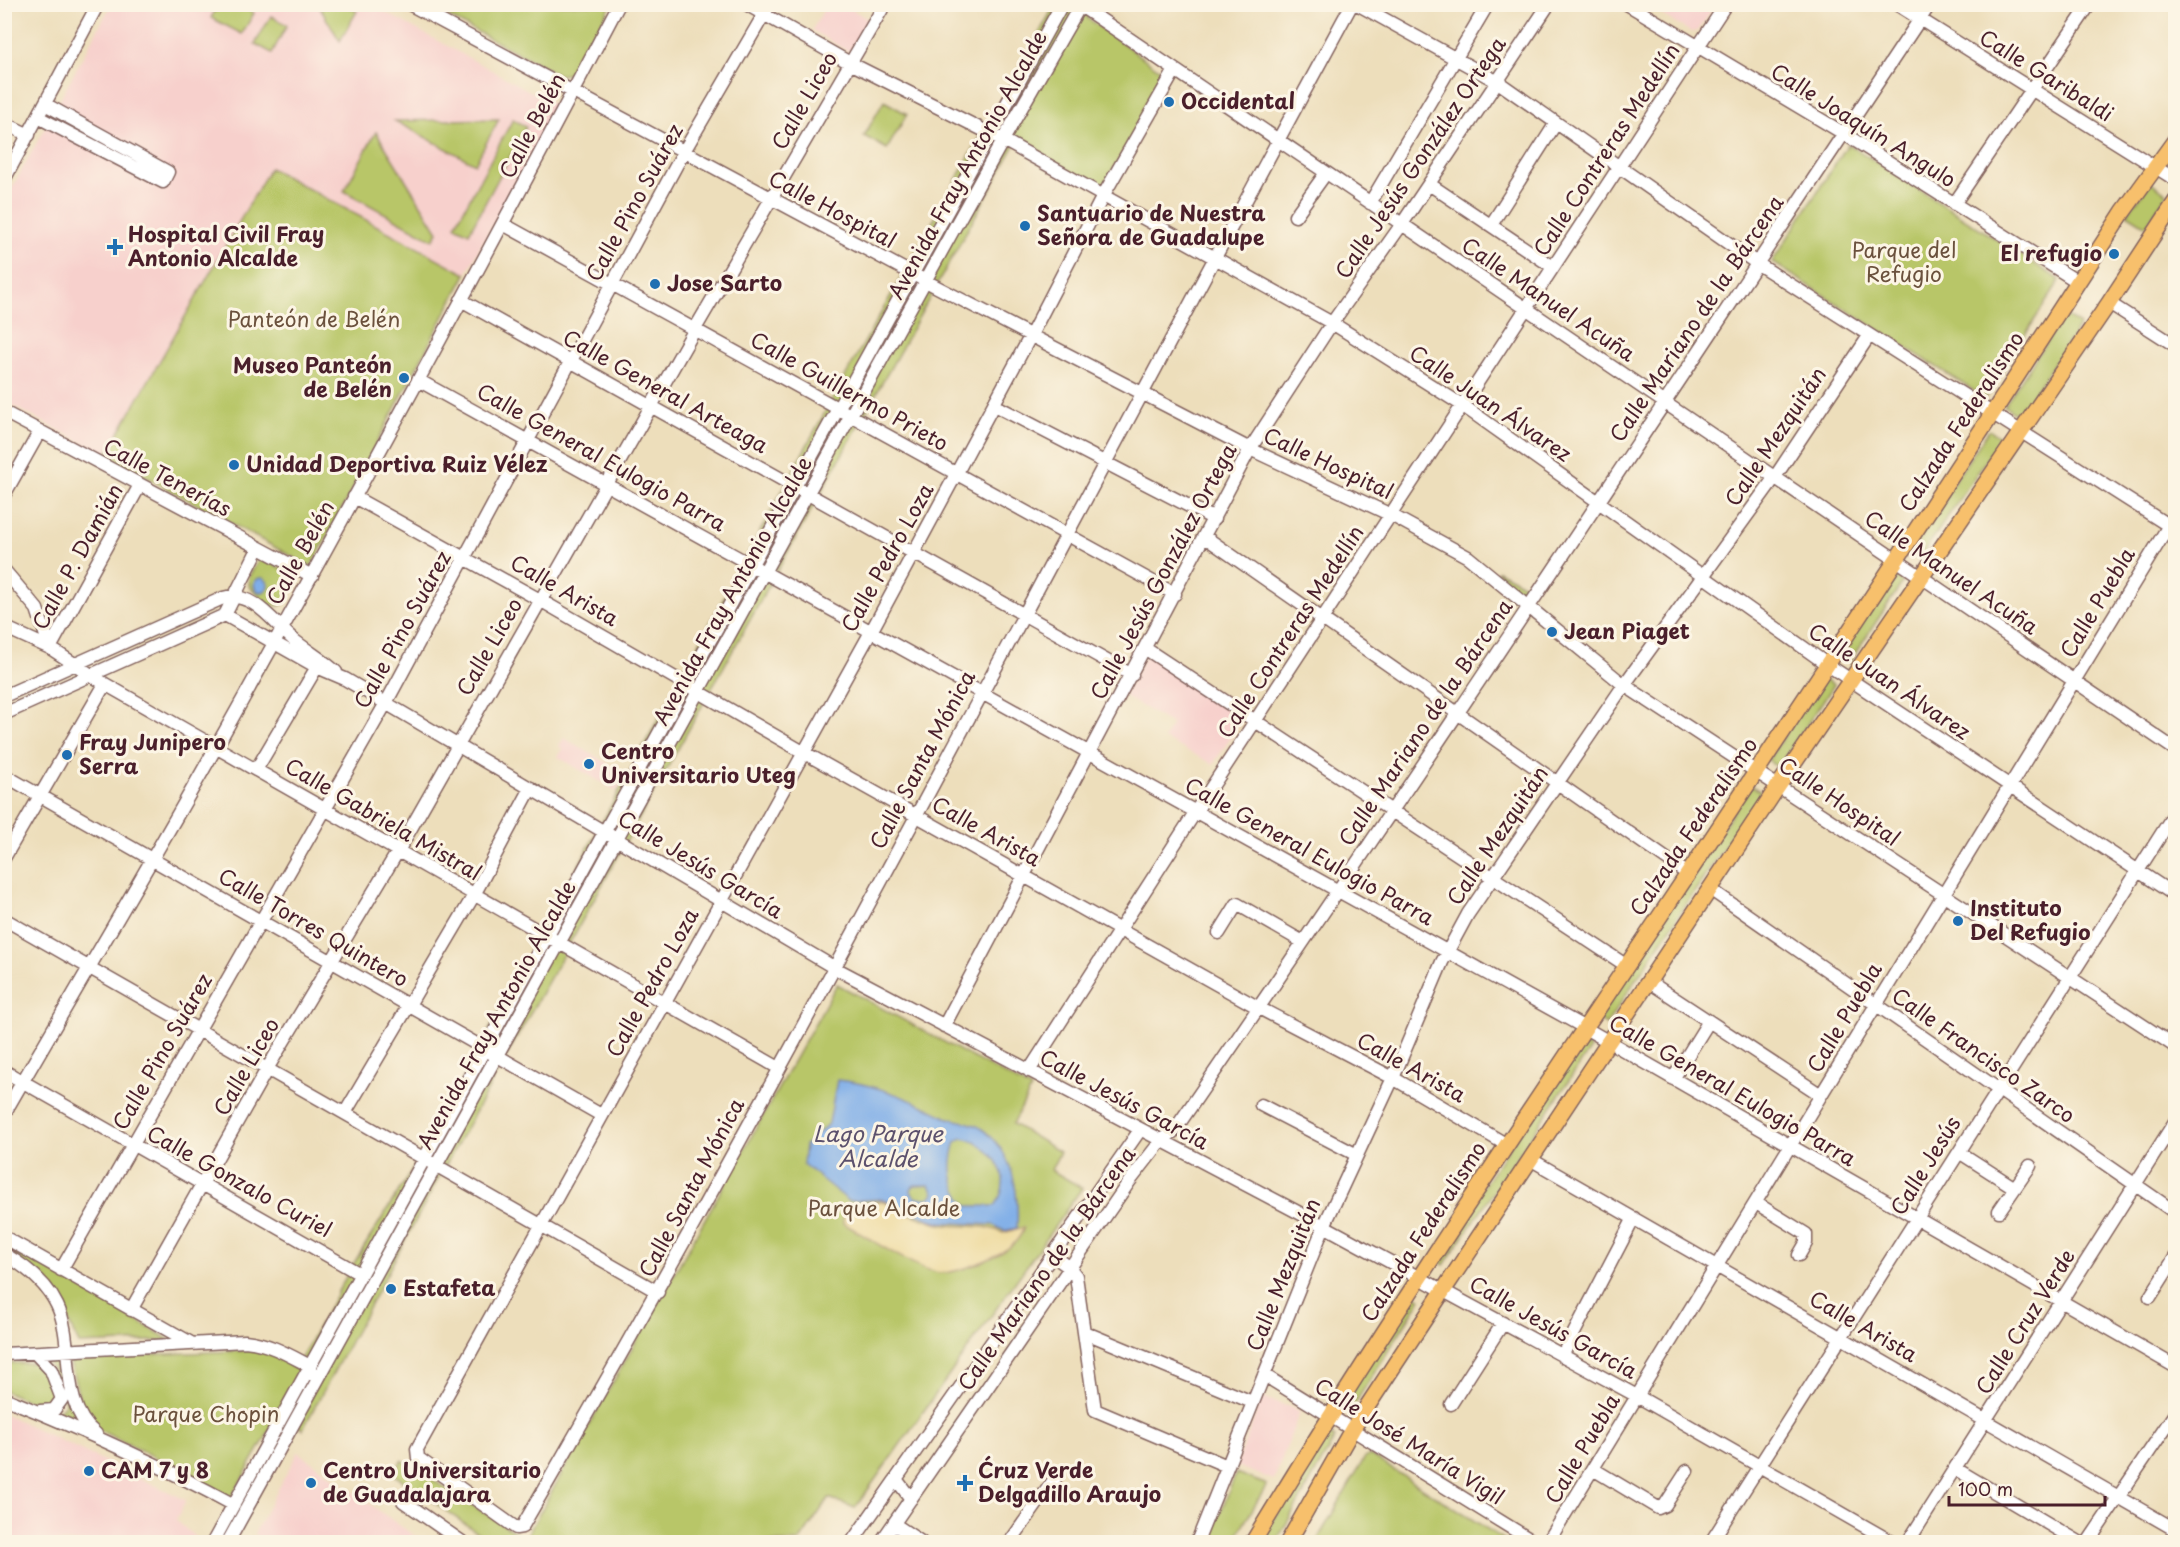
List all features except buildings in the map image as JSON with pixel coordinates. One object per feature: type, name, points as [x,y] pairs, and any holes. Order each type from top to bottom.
[{"type":"main road","name":"Calzada Federalismo","points":[[1254,1542],[1330,1414],[1583,1028],[1828,665],[2078,282],[2175,140]]},
{"type":"main road","points":[[1288,1542],[1353,1428],[1530,1159],[1850,679],[2022,432],[2175,201]]},
{"type":"street","points":[[4,180],[98,4]]},
{"type":"street","name":"Calle Hospital","points":[[409,4],[770,200],[1250,449],[1391,515],[1480,565],[1527,607],[1624,685],[2175,1047]]},
{"type":"street","name":"Calle Belén","points":[[4,1114],[153,859],[312,576],[503,224],[619,4]]},
{"type":"street","name":"Calle Juan Álvarez","points":[[746,4],[767,10],[850,63],[1003,140],[1332,323],[1462,405],[1828,665],[2175,896]]},
{"type":"street","name":"Calle Liceo","points":[[131,1310],[267,1069],[398,851],[695,329],[885,4]]},
{"type":"street","name":"Avenida Fray Antonio Alcalde","points":[[228,1542],[491,1052],[547,936],[793,486],[1062,4]]},
{"type":"street","name":"Calle Santa Mónica","points":[[520,1529],[658,1292],[835,969],[1352,4]]},
{"type":"street","points":[[1357,4],[1498,82],[1758,264],[2022,432],[2173,523]]},
{"type":"street","points":[[1370,203],[1488,4]]},
{"type":"street","name":"Calle Jesús González Ortega","points":[[944,1026],[1146,649],[1250,449],[1332,323],[1402,224],[1549,4]]},
{"type":"street","name":"Calle Joaquín Angulo","points":[[1627,4],[1697,48],[1843,133],[2078,282]]},
{"type":"street","name":"Calle Contreras Medellín","points":[[1029,1071],[1617,166],[1726,4]]},
{"type":"street","name":"Calle Garibaldi","points":[[1896,4],[2030,91],[2175,180]]},
{"type":"street","name":"Calle Mariano de la Bárcena","points":[[881,1542],[1070,1267],[1161,1142],[1174,1131],[1259,1008],[1666,403],[1930,4]]},
{"type":"street","points":[[1954,204],[2090,4]]},
{"type":"street","name":"Avenida Fray Antonio Alcalde","points":[[491,1052],[560,943],[1003,140],[1080,5]]},
{"type":"street","name":"Calle Manuel Acuña","points":[[1080,5],[2175,750]]},
{"type":"street","name":"Calle Pino Suárez","points":[[61,1270],[386,703],[683,153],[767,10]]},
{"type":"street","name":"Calle Pedro Loza","points":[[520,1529],[418,1458],[416,1453],[720,900],[872,630],[994,405],[1103,196],[1175,70]]},
{"type":"street","points":[[38,117],[163,182],[168,172],[45,104]]},
{"type":"street","points":[[4,123],[28,135]]},
{"type":"street","points":[[1491,225],[1556,123]]},
{"type":"street","points":[[1295,216],[1326,172]]},
{"type":"street","points":[[1429,184],[1553,267]]},
{"type":"street","name":"Calle Guillermo Prieto","points":[[503,224],[1175,594]]},
{"type":"street","name":"Calle General Arteaga","points":[[461,300],[1132,675]]},
{"type":"street","points":[[2109,303],[2175,346]]},
{"type":"street","name":"Calle Mezquitán","points":[[1197,1542],[1324,1226],[1393,1078],[1447,952],[1467,914],[1624,685],[1775,477],[1869,336]]},
{"type":"street","name":"Calle General Eulogio Parra","points":[[418,380],[766,571],[1608,1042],[1789,1148],[2175,1367]]},
{"type":"street","points":[[994,405],[1214,519]]},
{"type":"street","name":"Calle Tenerías","points":[[4,412],[312,576]]},
{"type":"street","points":[[4,495],[40,431]]},
{"type":"street","name":"Calle P. Damián","points":[[50,648],[140,485]]},
{"type":"street","name":"Calle Arista","points":[[354,497],[465,557],[803,752],[1259,1008],[1393,1078],[1507,1145]]},
{"type":"street","name":"Calle Puebla","points":[[1548,1542],[2173,523]]},
{"type":"street","points":[[1205,537],[1688,874]]},
{"type":"street","points":[[4,714],[225,615],[258,549]]},
{"type":"street","points":[[4,570],[37,609],[50,648]]},
{"type":"street","points":[[4,696],[224,597],[235,595]]},
{"type":"street","name":"Calle Jesús García","points":[[235,595],[253,603],[319,663]]},
{"type":"street","name":"Calle Jesús García","points":[[225,615],[319,663],[605,830],[835,969],[1324,1226],[1503,1323],[1760,1465],[1892,1542]]},
{"type":"street","name":"Calle Gabriela Mistral","points":[[4,627],[50,648],[91,676],[779,1068]]},
{"type":"street","points":[[1146,649],[1627,966]]},
{"type":"street","points":[[256,770],[319,663]]},
{"type":"street","points":[[4,858],[105,684]]},
{"type":"street","name":"Calle Torres Quintero","points":[[4,775],[602,1115]]},
{"type":"street","points":[[345,1113],[474,895],[531,788]]},
{"type":"street","name":"Calle Jesús","points":[[1711,1542],[2175,811]]},
{"type":"street","name":"Calle Francisco Zarco","points":[[1710,889],[2175,1213]]},
{"type":"street","points":[[1219,933],[1237,904],[1303,942]]},
{"type":"street","points":[[4,919],[658,1292]]},
{"type":"street","points":[[1648,981],[1821,1095]]},
{"type":"street","points":[[1672,1079],[1709,1021]]},
{"type":"street","name":"Calle Gonzalo Curiel","points":[[4,1071],[360,1274]]},
{"type":"street","points":[[1261,1105],[1357,1155]]},
{"type":"street","name":"Calle Cruz Verde","points":[[1908,1542],[1988,1420],[2060,1301],[2175,1120]]},
{"type":"street","name":"Calle Mariano de la Bárcena","points":[[852,1542],[1140,1130]]},
{"type":"street","points":[[1959,1152],[2015,1188]]},
{"type":"street","name":"Calle Arista","points":[[1530,1159],[1988,1420],[2175,1530]]},
{"type":"street","name":"Avenida Fray Antonio Alcalde","points":[[213,1542],[360,1274],[430,1162]]},
{"type":"street","points":[[1999,1211],[2030,1166]]},
{"type":"street","points":[[1756,1203],[1806,1234],[1806,1243],[1799,1255]]},
{"type":"street","points":[[1562,1356],[1634,1218]]},
{"type":"street","points":[[4,1238],[192,1344]]},
{"type":"street","points":[[4,1254],[39,1280],[56,1303],[64,1329],[65,1352],[79,1413],[99,1437]]},
{"type":"street","points":[[1052,1255],[1070,1267],[1076,1276],[1094,1406],[1097,1412],[1227,1466]]},
{"type":"street","points":[[2150,1297],[2175,1256]]},
{"type":"street","points":[[1451,1404],[1503,1323]]},
{"type":"street","points":[[1084,1332],[1252,1402]]},
{"type":"street","points":[[4,1354],[260,1342],[310,1366],[312,1377],[272,1451],[272,1461]]},
{"type":"street","points":[[33,1410],[54,1410],[62,1399],[51,1370],[36,1354]]},
{"type":"street","name":"Calle José María Vigil","points":[[1264,1375],[1534,1542]]},
{"type":"street","points":[[4,1398],[99,1437],[181,1475],[234,1505]]},
{"type":"street","points":[[2088,1542],[2175,1412]]},
{"type":"street","points":[[925,1437],[939,1458]]},
{"type":"street","points":[[1593,1469],[1658,1508],[1665,1504],[1687,1471]]},
{"type":"street","points":[[1956,1469],[2079,1542]]},
{"type":"street","points":[[1010,1542],[1056,1477]]},
{"type":"street","points":[[896,1479],[911,1498]]},
{"type":"street","points":[[403,1501],[462,1542]]},
{"type":"street","points":[[894,1524],[921,1542]]},
{"type":"shaded area","points":[[827,4],[844,5],[868,19],[849,52],[812,30]]},
{"type":"shaded area","name":"Hospital Civil Fray Antonio Alcalde","points":[[111,5],[372,5],[557,106],[466,274],[270,168],[106,455],[5,402],[5,201]]},
{"type":"shaded area","points":[[1645,5],[1715,5],[1698,31],[1691,32]]},
{"type":"shaded area","points":[[1146,655],[1244,719],[1213,764],[1164,739],[1172,724],[1124,696]]},
{"type":"shaded area","name":"Centro Universitario Uteg","points":[[564,738],[626,774],[616,791],[558,757],[563,749],[559,746]]},
{"type":"shaded area","points":[[1262,1397],[1300,1411],[1274,1480],[1236,1466]]},
{"type":"shaded area","points":[[5,1414],[186,1500],[176,1520],[195,1537],[189,1542],[5,1542]]},
{"type":"shaded area","name":"Centro Universitario de Guadalajara","points":[[298,1452],[423,1542],[266,1542],[254,1534]]},
{"type":"green space","points":[[218,5],[238,5],[254,13],[242,34],[211,18]]},
{"type":"green space","points":[[318,5],[345,5],[357,11],[340,41]]},
{"type":"green space","points":[[426,5],[611,5],[574,73],[560,75]]},
{"type":"green space","points":[[1055,5],[1094,5],[1087,18],[1167,75],[1104,185],[1097,187],[1016,143],[443,1170],[303,1429],[283,1416],[310,1366],[300,1360],[351,1268],[420,1157],[825,412]]},
{"type":"green space","points":[[271,16],[287,25],[272,53],[255,44]]},
{"type":"green space","points":[[884,101],[907,114],[887,149],[864,136]]},
{"type":"green space","points":[[499,119],[475,164],[395,121]]},
{"type":"green space","points":[[513,119],[526,127],[469,233],[455,226]]},
{"type":"green space","points":[[376,132],[438,232],[433,240],[344,191]]},
{"type":"green space","name":"Parque del Refugio","points":[[1848,144],[2060,280],[1985,398],[1772,262]]},
{"type":"green space","name":"Panteón de Belén","points":[[270,168],[466,274],[311,567],[106,455]]},
{"type":"green space","points":[[2151,182],[2167,194],[2146,226],[2127,214]]},
{"type":"green space","points":[[2064,315],[2080,325],[2018,416],[2004,406]]},
{"type":"green space","points":[[1989,430],[2001,438],[1919,559],[1907,551]]},
{"type":"green space","points":[[261,557],[295,576],[296,582],[285,603],[279,606],[266,604],[249,586],[249,576]]},
{"type":"green space","points":[[1498,571],[1531,588],[1524,597]]},
{"type":"green space","points":[[1893,574],[1903,582],[1850,661],[1839,654]]},
{"type":"green space","points":[[1823,678],[1834,685],[1778,767],[1768,760]]},
{"type":"green space","points":[[1751,785],[1761,792],[1606,1025],[1596,1018]]},
{"type":"green space","name":"Parque Alcalde","points":[[837,984],[1031,1089],[1013,1124],[1060,1152],[1051,1170],[1082,1188],[855,1508],[829,1498],[799,1542],[491,1542],[393,1474],[402,1460],[525,1539]]},
{"type":"green space","points":[[1580,1041],[1591,1048],[1444,1265],[1440,1262],[1466,1221],[1474,1200]]},
{"type":"green space","points":[[4,1243],[170,1340],[79,1344],[54,1291],[5,1250]]},
{"type":"green space","points":[[1411,1293],[1421,1299],[1349,1413],[1339,1407]]},
{"type":"green space","name":"Parque Chopin","points":[[262,1350],[303,1372],[231,1498],[183,1471],[99,1430],[84,1416],[69,1358]]},
{"type":"green space","points":[[61,1359],[67,1384],[62,1385],[46,1360]]},
{"type":"green space","points":[[4,1363],[39,1363],[50,1376],[59,1398],[46,1409],[5,1391]]},
{"type":"green space","points":[[69,1389],[81,1422],[78,1425],[55,1414],[65,1405],[64,1390]]},
{"type":"green space","points":[[1324,1431],[1335,1438],[1276,1542],[1261,1542]]},
{"type":"green space","points":[[1370,1455],[1508,1542],[1316,1542],[1364,1459]]},
{"type":"green space","points":[[1236,1473],[1267,1485],[1233,1542],[1209,1542]]},
{"type":"sand","points":[[882,1201],[939,1224],[988,1228],[1003,1233],[1024,1227],[1019,1238],[1002,1252],[974,1265],[942,1273],[907,1260],[843,1223],[844,1210],[856,1204]]},
{"type":"water","points":[[261,578],[266,580],[268,585],[266,590],[261,592],[256,590],[254,585],[256,580]]},
{"type":"water","name":"Lago Parque Alcalde","points":[[837,1080],[864,1084],[891,1093],[947,1117],[981,1128],[1001,1149],[1012,1173],[1017,1200],[1017,1228],[1004,1231],[994,1225],[936,1222],[882,1199],[849,1201],[803,1164],[805,1145],[829,1123]],"holes":[[[962,1138],[983,1147],[999,1165],[1003,1186],[995,1206],[967,1206],[957,1191],[952,1176],[952,1159],[956,1142]],[[914,1185],[930,1185],[934,1193],[930,1198],[917,1198],[912,1194],[911,1189]]]},
{"type":"place","name":"Occidental","points":[[1169,102]]},
{"type":"place","name":"Santuario de Nuestra Señora de Guadalupe","points":[[1025,226]]},
{"type":"place","name":"Hospital Civil Fray Antonio Alcalde","points":[[115,247]]},
{"type":"place","name":"El refugio","points":[[2114,254]]},
{"type":"place","name":"Jose Sarto","points":[[655,284]]},
{"type":"place","name":"Museo Panteón de Belén","points":[[404,378]]},
{"type":"place","name":"Unidad Deportiva Ruiz Vélez","points":[[234,465]]},
{"type":"place","name":"Jean Piaget","points":[[1552,632]]},
{"type":"place","name":"Fray Junipero Serra","points":[[67,755]]},
{"type":"place","name":"Centro Universitario Uteg","points":[[589,764]]},
{"type":"place","name":"Instituto Del Refugio","points":[[1958,921]]},
{"type":"place","name":"Estafeta","points":[[391,1289]]},
{"type":"place","name":"CAM 7 y 8","points":[[89,1471]]},
{"type":"place","name":"Centro Universitario de Guadalajara","points":[[311,1483]]},
{"type":"place","name":"Ćruz Verde Delgadillo Araujo","points":[[965,1483]]}]
